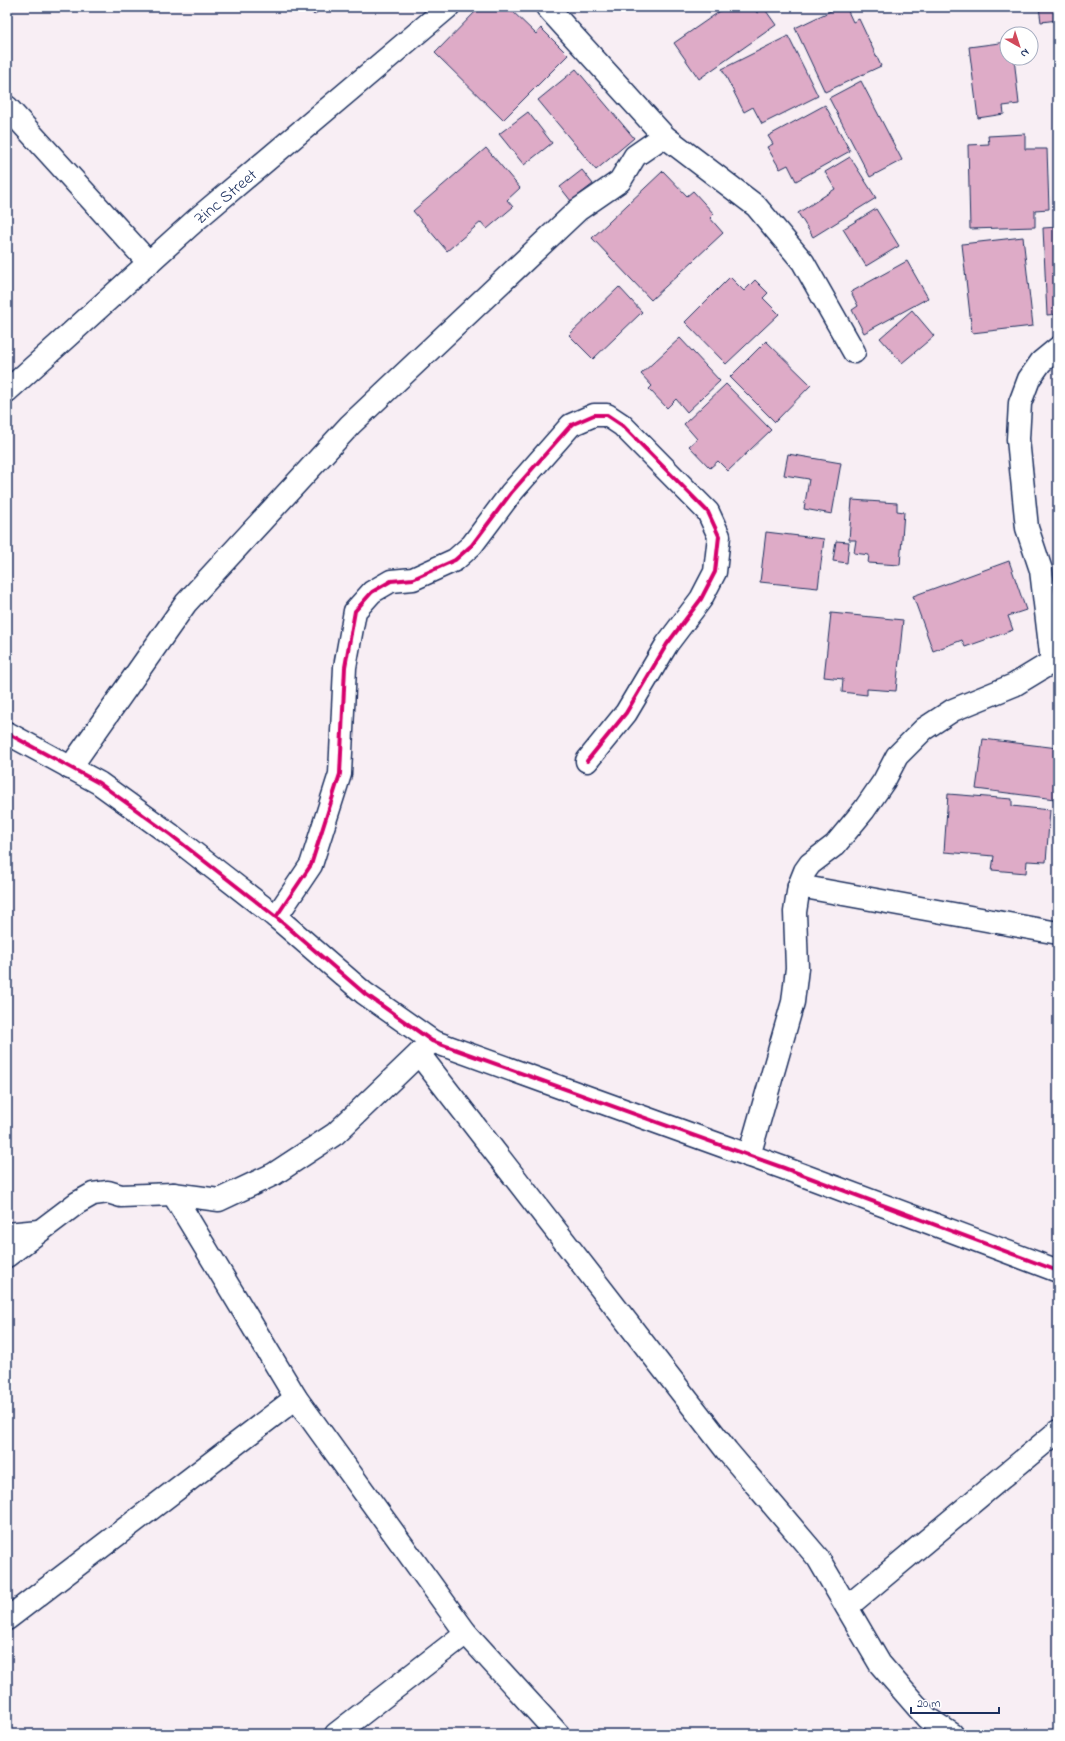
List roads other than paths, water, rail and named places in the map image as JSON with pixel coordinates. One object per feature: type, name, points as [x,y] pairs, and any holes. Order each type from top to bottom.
[{"type":"street","name":"Zinc Street","points":[[7,391],[197,219],[448,7]]},
{"type":"street","points":[[547,7],[664,136],[756,206],[803,262],[854,352]]},
{"type":"street","points":[[7,107],[149,263]]},
{"type":"street","points":[[70,768],[186,603],[350,426],[578,210],[620,181],[635,156],[664,136]]},
{"type":"street","points":[[749,1156],[793,1002],[797,968],[796,912],[799,886],[805,871],[810,864],[835,845],[864,810],[884,781],[897,756],[924,729],[953,710],[1014,685],[1055,661],[1041,570],[1027,528],[1018,439],[1020,403],[1029,379],[1041,362],[1058,348]]},
{"type":"street","points":[[276,917],[311,865],[340,774],[345,667],[355,611],[372,592],[391,581],[413,579],[454,560],[472,545],[510,493],[570,425],[594,415],[607,415],[622,424],[708,512],[719,536],[715,572],[701,599],[667,644],[626,713],[587,761]]},
{"type":"street","points":[[7,733],[100,783],[171,835],[276,917],[425,1048],[727,1451],[818,1558],[880,1664],[927,1718],[952,1734]]},
{"type":"street","points":[[799,886],[1058,933]]},
{"type":"street","points":[[425,1048],[749,1156],[1058,1271]]},
{"type":"street","points":[[7,1256],[77,1203],[93,1194],[108,1192],[121,1196],[173,1194],[219,1200],[274,1174],[335,1134],[425,1048]]},
{"type":"street","points":[[173,1194],[296,1398],[466,1632],[558,1734]]},
{"type":"street","points":[[7,1234],[39,1231]]},
{"type":"street","points":[[7,1619],[296,1398]]},
{"type":"street","points":[[847,1607],[1058,1431]]},
{"type":"street","points":[[336,1734],[466,1632]]}]
